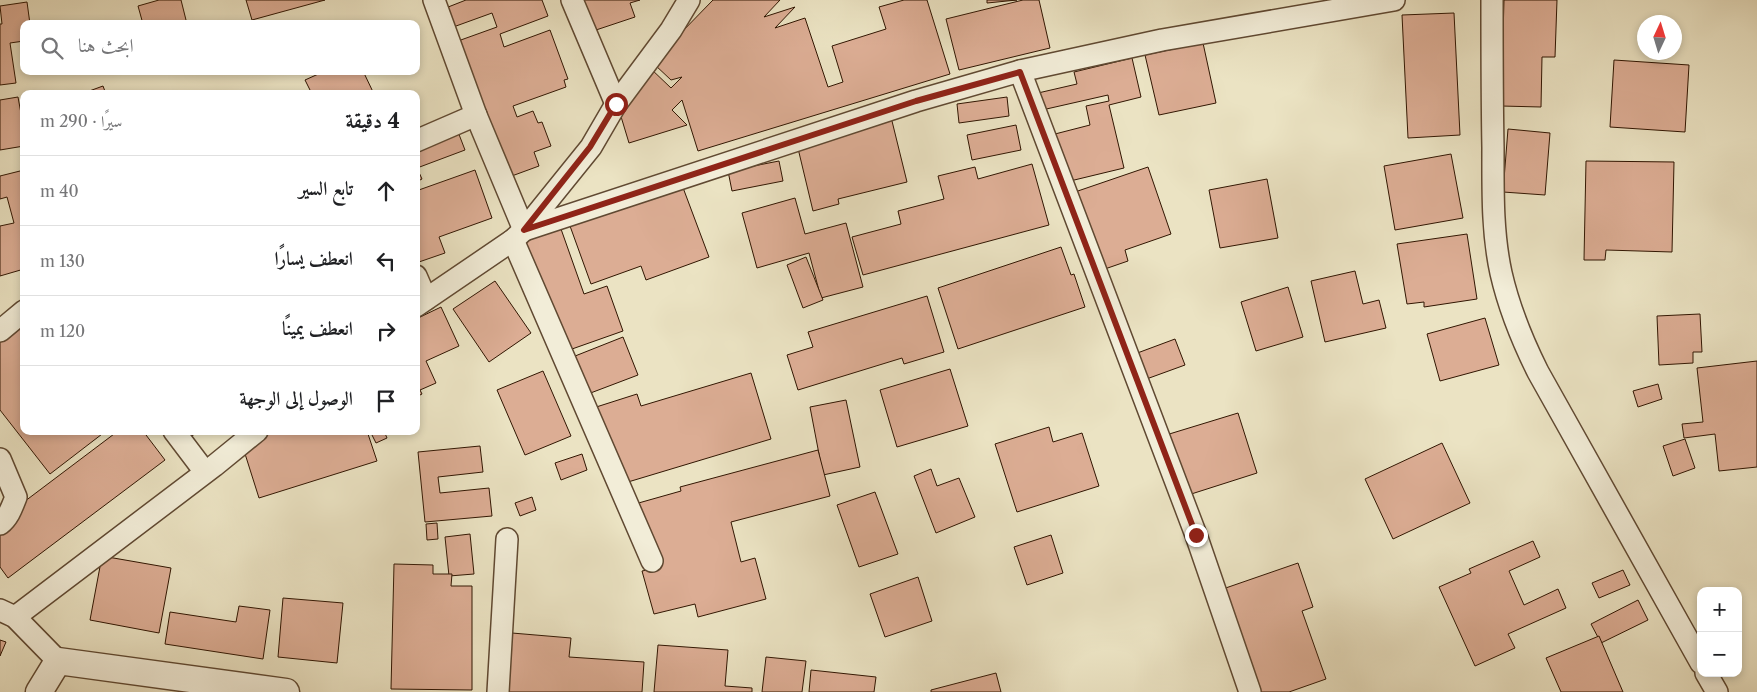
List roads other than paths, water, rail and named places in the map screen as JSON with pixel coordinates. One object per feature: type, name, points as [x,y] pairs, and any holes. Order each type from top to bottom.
[{"type":"street","points":[[434,0],[518,235],[652,561]]},
{"type":"street","points":[[572,0],[616,104]]},
{"type":"street","points":[[421,303],[518,235],[590,147],[616,104],[671,30],[689,0]]},
{"type":"street","points":[[518,235],[916,101],[1020,72],[1091,54],[1171,38],[1394,0]]},
{"type":"street","points":[[1492,0],[1493,201],[1501,272],[1510,306],[1522,340],[1538,372],[1697,656]]},
{"type":"street","points":[[1020,72],[1196,535],[1250,692]]},
{"type":"street","points":[[420,139],[476,115]]},
{"type":"street","points":[[0,332],[20,314]]},
{"type":"street","points":[[177,435],[205,472]]},
{"type":"street","points":[[252,435],[42,596],[8,613],[58,661],[220,688],[286,692]]},
{"type":"street","points":[[0,460],[16,497],[11,511],[0,524]]},
{"type":"street","points":[[498,692],[507,539]]},
{"type":"street","points":[[32,634],[42,596]]},
{"type":"street","points":[[39,692],[58,661]]},
{"type":"street","points":[[1708,677],[1717,692]]}]
